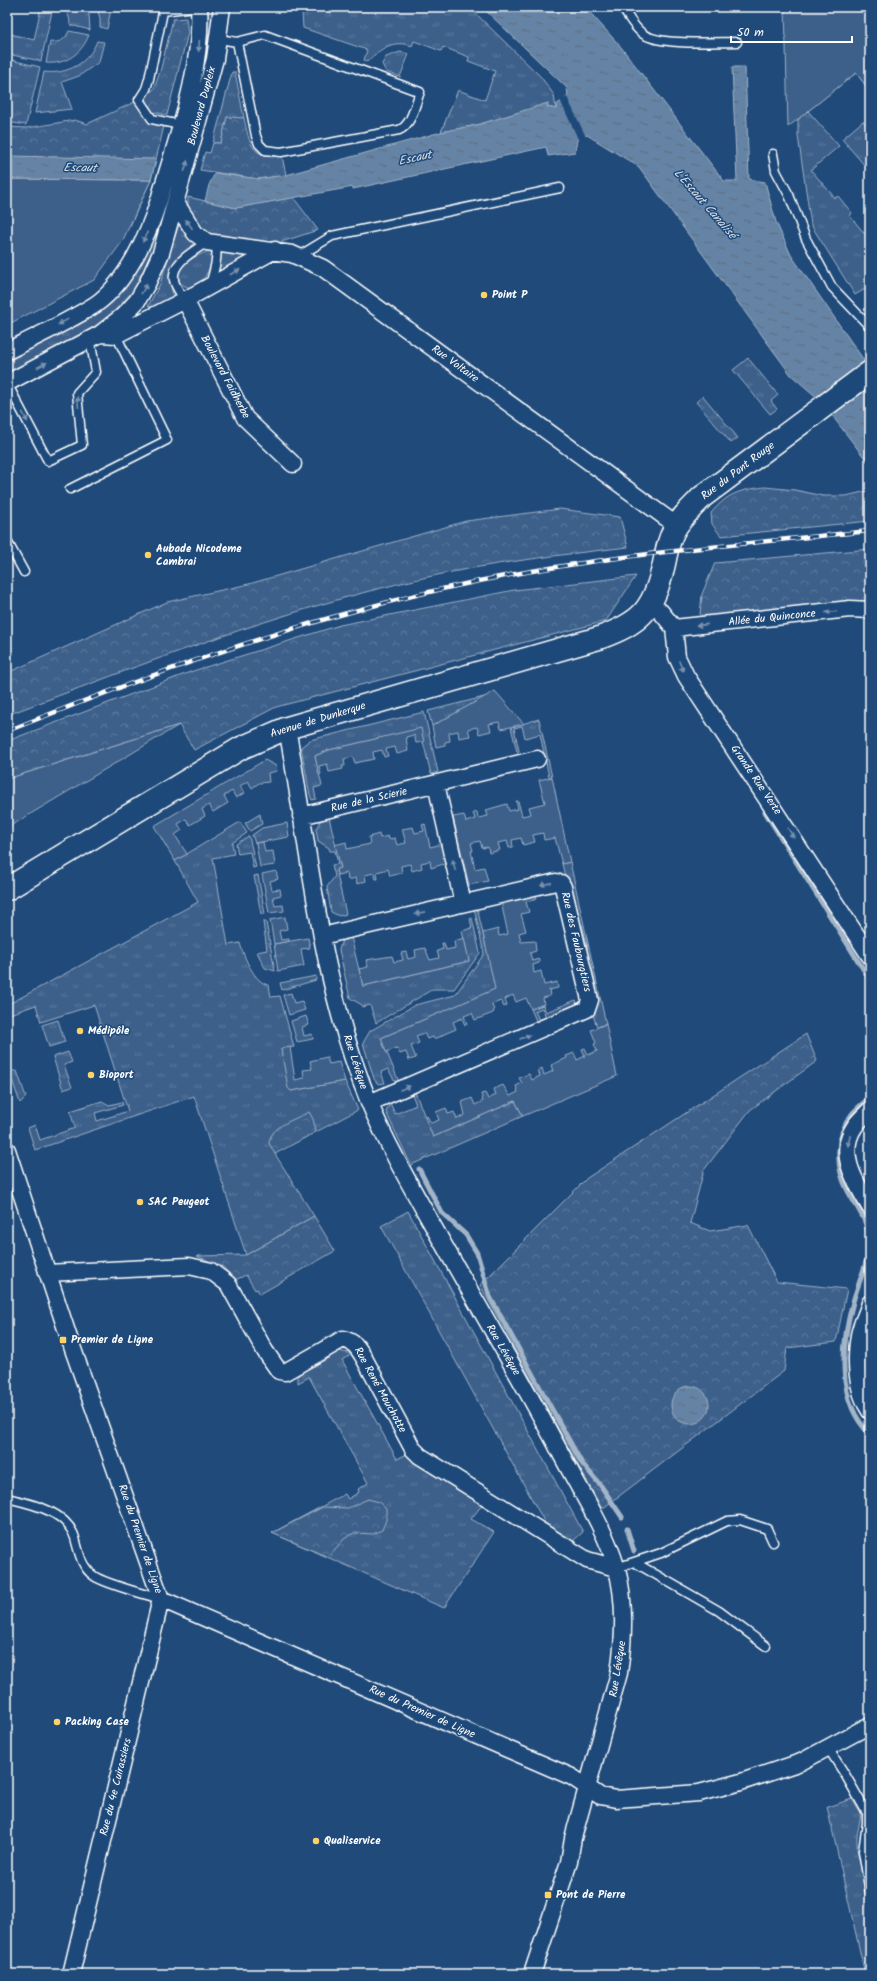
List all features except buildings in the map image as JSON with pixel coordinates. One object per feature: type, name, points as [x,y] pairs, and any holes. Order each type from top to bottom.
[{"type":"main road","name":"Rue du Pont Rouge","points":[[650,604],[656,593],[669,543],[676,525],[702,498],[870,372]]},
{"type":"main road","name":"Avenue de Dunkerque","points":[[7,888],[241,748],[287,728],[620,631],[638,619],[650,604]]},
{"type":"street","name":"Boulevard Dupleix","points":[[7,352],[97,303],[107,294],[124,273],[136,254],[151,222],[159,200],[198,55],[199,7]]},
{"type":"street","name":"Boulevard Dupleix","points":[[176,203],[210,76],[218,39],[222,7]]},
{"type":"street","points":[[176,203],[196,232],[212,243]]},
{"type":"street","points":[[7,383],[95,337],[124,315],[148,284],[161,253],[176,203]]},
{"type":"street","name":"Rue Voltaire","points":[[212,243],[275,250],[299,256],[323,268],[676,525]]},
{"type":"street","points":[[95,337],[116,335],[185,300],[275,250]]},
{"type":"street","name":"Boulevard Faidherbe","points":[[185,300],[245,418],[293,464]]},
{"type":"street","points":[[650,604],[661,612],[674,628]]},
{"type":"street","name":"Allée du Quinconce","points":[[674,628],[850,610],[870,610]]},
{"type":"street","name":"Grande Rue Verte","points":[[674,628],[678,657],[686,676],[788,828],[870,956]]},
{"type":"street","name":"Rue Lévêque","points":[[287,728],[328,968],[351,1051],[370,1103],[406,1179],[551,1435],[603,1533],[616,1568],[623,1611],[622,1652],[615,1694],[573,1838],[569,1862],[532,1974]]},
{"type":"street","name":"Rue de la Scierie","points":[[301,816],[537,759]]},
{"type":"street","points":[[436,784],[463,903]]},
{"type":"street","name":"Rue des Faubourgtiers","points":[[322,936],[556,882],[561,883],[563,887],[590,1000],[589,1007],[585,1011],[370,1103]]},
{"type":"street","points":[[870,1110],[855,1125],[850,1135],[847,1157],[854,1180],[870,1207]]},
{"type":"street","name":"Rue du Premier de Ligne","points":[[7,1150],[47,1273],[161,1599],[572,1778],[600,1796],[616,1799],[699,1793],[741,1782],[801,1762],[870,1725]]},
{"type":"street","name":"Rue René Mouchotte","points":[[47,1273],[189,1266],[211,1271],[228,1284],[265,1351],[279,1371],[285,1372],[343,1339],[351,1341],[360,1352],[413,1449],[420,1456],[586,1560],[616,1568]]},
{"type":"street","points":[[869,1307],[859,1336],[857,1362],[860,1387],[864,1402],[870,1411]]},
{"type":"street","name":"Rue du 4e Cuirassiers","points":[[71,1974],[161,1599]]},
{"type":"lane","points":[[180,125],[152,119],[139,100],[146,90],[164,9],[194,7]]},
{"type":"lane","points":[[622,7],[643,34],[654,38],[670,41],[737,42]]},
{"type":"lane","points":[[218,39],[237,42],[265,35],[420,92],[408,123],[404,128],[399,130],[281,152],[265,150],[256,136],[237,42]]},
{"type":"lane","points":[[773,154],[776,171],[789,195],[806,239],[832,287],[870,326]]},
{"type":"lane","points":[[299,256],[332,236],[560,188]]},
{"type":"lane","points":[[185,300],[174,281],[174,271],[179,263],[212,243],[218,254],[209,286]]},
{"type":"lane","points":[[70,489],[167,440],[116,335]]},
{"type":"lane","points":[[7,383],[48,461],[82,445],[77,393],[96,372],[95,337]]},
{"type":"lane","points":[[7,541],[24,572]]},
{"type":"lane","points":[[7,1498],[48,1511],[61,1518],[69,1525],[84,1567],[94,1576],[161,1599]]},
{"type":"lane","points":[[616,1568],[661,1553],[727,1521],[740,1520],[767,1529],[773,1542]]},
{"type":"lane","points":[[634,1562],[720,1611],[766,1646]]},
{"type":"lane","points":[[828,1748],[867,1813],[863,1851],[870,1893]]},
{"type":"green space","points":[[41,7],[53,7],[41,61],[7,54],[7,33],[34,40]]},
{"type":"green space","points":[[58,7],[86,7],[89,15],[90,30],[70,25],[67,14],[64,10]]},
{"type":"green space","points":[[97,7],[110,7],[111,9],[107,29],[100,27]]},
{"type":"green space","points":[[205,7],[215,7],[212,43],[153,253],[133,291],[108,318],[81,335],[7,374],[7,362],[86,321],[104,309],[135,269]]},
{"type":"green space","points":[[331,7],[469,7],[541,77],[554,95],[556,109],[547,107],[548,104],[477,125],[441,132],[458,90],[485,100],[495,71],[468,61],[469,57],[443,47],[441,51],[414,41],[412,46],[399,44],[387,46],[367,62],[364,60],[367,50],[303,28],[302,13]]},
{"type":"green space","points":[[785,7],[870,7],[870,91],[856,73],[788,127]]},
{"type":"green space","points":[[870,7],[845,54],[870,91],[856,73],[808,111],[839,146],[811,170],[835,198],[838,196],[852,213],[850,216],[870,240],[870,286],[855,295],[811,225],[798,136],[798,120],[805,113]]},
{"type":"green space","points":[[186,18],[188,33],[167,115],[153,112],[145,97],[154,89],[160,72],[173,19]]},
{"type":"green space","points":[[69,31],[89,35],[78,52],[67,60],[46,63],[50,42],[62,40],[66,37]]},
{"type":"green space","points":[[97,41],[104,42],[99,62],[79,76],[62,82],[72,109],[35,113],[44,72],[61,72],[76,66],[89,56]]},
{"type":"green space","points":[[400,52],[409,54],[400,77],[386,72],[382,64],[386,57]]},
{"type":"green space","points":[[7,59],[40,67],[26,125],[7,122]]},
{"type":"green space","points":[[232,72],[235,72],[244,118],[227,117],[221,143],[213,143]]},
{"type":"green space","points":[[139,100],[152,119],[165,122],[151,180],[130,226],[7,227],[7,127],[27,128],[75,120],[87,124]]},
{"type":"green space","points":[[227,117],[244,118],[250,142],[254,148],[264,155],[282,156],[286,175],[258,179],[200,170],[205,152],[210,153],[213,143],[221,143]]},
{"type":"green space","points":[[863,121],[870,130],[870,172],[842,139]]},
{"type":"green space","points":[[7,179],[151,180],[122,242],[94,280],[7,325]]},
{"type":"green space","points":[[188,197],[236,208],[293,197],[318,230],[272,245],[202,234],[188,211]]},
{"type":"green space","points":[[179,224],[198,245],[175,260],[172,265],[170,278],[174,298],[152,308],[148,306],[160,284]]},
{"type":"green space","points":[[219,246],[259,252],[219,274]]},
{"type":"green space","points":[[215,249],[208,271],[204,279],[199,284],[193,287],[186,287],[179,282],[178,272],[184,264],[205,252]]},
{"type":"green space","points":[[748,358],[778,395],[771,401],[777,409],[770,414],[733,370]]},
{"type":"green space","points":[[703,396],[738,438],[731,443],[696,402]]},
{"type":"green space","points":[[765,487],[795,490],[823,496],[846,496],[867,491],[870,495],[870,521],[721,536],[712,524],[711,513],[717,506],[729,497],[741,491]]},
{"type":"green space","points":[[560,509],[620,517],[628,547],[550,556],[474,568],[423,578],[370,591],[213,639],[7,715],[7,673],[167,602],[249,584],[466,521]]},
{"type":"green space","points":[[870,549],[870,604],[706,619],[700,614],[702,594],[715,563]]},
{"type":"green space","points":[[636,576],[606,621],[276,707],[194,750],[179,725],[7,779],[7,741],[193,671],[340,625],[514,590]]},
{"type":"green space","points":[[495,691],[524,724],[501,729],[499,722],[489,724],[491,731],[479,734],[477,727],[468,729],[470,736],[459,738],[458,731],[449,733],[450,741],[445,742],[445,745],[436,747],[432,726]]},
{"type":"green space","points":[[488,696],[432,726],[428,711]]},
{"type":"green space","points":[[424,712],[438,772],[431,774],[420,729],[329,750],[315,756],[322,786],[314,788],[316,799],[312,800],[301,747],[310,740]]},
{"type":"green space","points":[[539,719],[552,777],[549,777],[540,734],[525,738],[522,726],[514,728],[519,751],[517,752],[511,727]]},
{"type":"green space","points":[[179,725],[7,828],[7,779]]},
{"type":"green space","points":[[421,728],[424,742],[416,743],[414,735],[406,737],[408,751],[397,754],[395,747],[386,749],[388,756],[384,757],[382,750],[373,752],[374,759],[355,763],[353,757],[344,759],[345,766],[342,766],[343,769],[329,772],[327,764],[319,766],[321,774],[319,775],[315,756],[329,750]]},
{"type":"green space","points":[[265,760],[276,766],[277,771],[268,773],[269,782],[259,783],[252,788],[248,781],[240,786],[244,793],[236,798],[232,791],[224,796],[228,803],[213,812],[209,805],[202,809],[205,816],[190,825],[186,819],[178,824],[182,830],[175,835],[187,854],[175,861],[154,826]]},
{"type":"green space","points":[[552,777],[570,862],[562,864],[555,838],[544,840],[543,833],[533,835],[535,842],[523,845],[521,838],[512,840],[513,847],[509,848],[507,841],[498,843],[500,850],[489,853],[488,847],[482,848],[480,841],[471,843],[473,851],[471,851],[475,869],[484,867],[488,881],[469,885],[453,817],[464,815],[466,822],[475,819],[473,813],[477,812],[478,818],[488,816],[486,810],[507,804],[509,811],[518,809],[516,801],[518,801],[522,816],[531,814],[529,807],[545,803],[539,780]]},
{"type":"green space","points":[[260,814],[262,824],[250,831],[245,823]]},
{"type":"green space","points":[[329,817],[341,868],[336,870],[346,914],[339,916],[331,912],[327,887],[335,876],[332,865],[338,864],[335,851],[330,851],[329,848],[318,841],[316,829],[320,821]]},
{"type":"green space","points":[[240,822],[247,833],[232,843],[234,854],[213,858],[228,945],[240,943],[254,974],[259,980],[269,985],[271,997],[280,996],[294,1047],[281,1049],[291,1091],[345,1081],[358,1110],[316,1132],[315,1125],[275,1154],[314,1216],[246,1255],[194,1096],[35,1150],[28,1128],[35,1125],[40,1140],[75,1128],[70,1111],[102,1101],[109,1105],[122,1102],[123,1105],[95,1113],[97,1121],[128,1111],[94,1005],[41,1022],[36,1005],[7,1015],[7,1005],[198,902],[175,861]]},
{"type":"green space","points":[[287,823],[289,837],[255,843],[252,835],[262,828]]},
{"type":"green space","points":[[425,824],[430,847],[442,844],[447,863],[431,868],[430,861],[421,863],[422,868],[412,871],[410,864],[401,866],[402,873],[390,876],[388,869],[377,872],[378,879],[376,879],[374,873],[365,875],[366,881],[357,884],[356,878],[348,880],[347,873],[337,875],[336,869],[341,868],[335,845],[346,842],[347,849],[370,844],[369,837],[379,834],[380,838],[388,836],[389,839],[395,838],[397,845],[406,843],[402,829],[413,827],[415,833],[424,831],[422,825]]},
{"type":"green space","points":[[249,836],[256,867],[253,868],[250,852],[238,854],[236,844]]},
{"type":"green space","points":[[263,842],[265,852],[273,851],[275,865],[260,867],[256,843]]},
{"type":"green space","points":[[570,862],[606,1024],[597,1027],[592,1012],[596,1007],[584,952],[588,948],[582,925],[577,924],[562,864]]},
{"type":"green space","points":[[276,871],[278,879],[270,881],[272,890],[280,889],[281,895],[273,897],[275,906],[283,905],[284,911],[269,913],[262,874]]},
{"type":"green space","points":[[258,875],[265,914],[261,914],[254,876]]},
{"type":"green space","points":[[536,894],[537,899],[526,902],[529,912],[521,914],[526,931],[519,933],[521,942],[535,941],[536,951],[530,953],[532,961],[539,959],[539,963],[533,965],[534,973],[541,971],[544,985],[557,982],[558,988],[549,990],[550,996],[543,998],[544,1004],[531,1009],[526,998],[516,1002],[513,995],[505,999],[507,1005],[504,1007],[501,1001],[492,1004],[494,1011],[493,1013],[475,1020],[472,1013],[464,1016],[467,1024],[465,1025],[462,1018],[453,1022],[456,1029],[442,1036],[434,1039],[433,1037],[427,1039],[424,1033],[416,1036],[419,1043],[411,1046],[416,1058],[409,1060],[406,1052],[400,1054],[397,1048],[386,1052],[381,1038],[495,989],[483,933],[498,929],[499,936],[508,934],[501,902]]},
{"type":"green space","points":[[474,908],[477,908],[496,989],[381,1038],[399,1082],[396,1083],[388,1069],[381,1072],[385,1083],[378,1084],[374,1079],[363,1043],[370,1031],[415,1005],[455,995],[484,954]]},
{"type":"green space","points":[[285,917],[287,929],[279,931],[281,940],[289,939],[289,941],[274,944],[270,920]]},
{"type":"green space","points":[[472,918],[480,953],[454,989],[433,989],[376,1023],[370,1005],[363,1007],[350,998],[339,950],[342,940],[351,937],[363,986],[469,961],[462,931],[472,928],[470,919]]},
{"type":"green space","points":[[263,922],[266,922],[275,971],[265,968],[257,952],[267,950]]},
{"type":"green space","points":[[308,938],[310,948],[301,949],[304,966],[278,971],[274,944]]},
{"type":"green space","points":[[464,938],[469,961],[363,986],[359,969],[368,967],[366,960],[392,956],[394,962],[403,960],[401,953],[406,952],[408,959],[416,957],[415,950],[425,948],[430,960],[439,958],[437,951],[443,949],[442,943],[444,943],[446,950],[455,948],[454,941]]},
{"type":"green space","points":[[316,976],[316,980],[282,990],[280,983]]},
{"type":"green space","points":[[291,993],[294,1003],[302,1001],[305,1010],[289,1015],[283,995]]},
{"type":"green space","points":[[576,1000],[577,1003],[572,1008],[547,1019],[542,1008],[535,1011],[540,1022],[537,1023],[531,1009],[543,1005],[546,1012]]},
{"type":"green space","points":[[306,1016],[309,1025],[302,1027],[304,1036],[312,1034],[313,1039],[297,1042],[291,1021]]},
{"type":"green space","points":[[58,1020],[65,1042],[49,1047],[42,1025]]},
{"type":"green space","points":[[606,1024],[617,1076],[523,1116],[515,1101],[433,1137],[425,1117],[427,1116],[431,1123],[439,1120],[436,1112],[446,1108],[448,1114],[454,1112],[457,1119],[465,1115],[462,1102],[472,1098],[475,1105],[483,1101],[481,1094],[485,1093],[488,1099],[496,1095],[494,1089],[503,1085],[510,1096],[518,1092],[516,1086],[522,1083],[519,1078],[529,1074],[532,1080],[540,1076],[538,1070],[542,1068],[544,1075],[553,1071],[551,1065],[574,1053],[577,1060],[585,1056],[582,1049],[585,1048],[588,1055],[597,1051],[594,1044],[596,1043],[591,1030]]},
{"type":"green space","points":[[806,1034],[817,1061],[750,1110],[704,1170],[690,1223],[710,1231],[748,1225],[777,1282],[847,1289],[836,1342],[787,1348],[784,1371],[602,1509],[480,1285],[587,1178]]},
{"type":"green space","points":[[290,1047],[295,1080],[304,1078],[303,1070],[312,1069],[310,1061],[327,1057],[329,1064],[339,1062],[345,1081],[291,1091],[288,1088],[281,1049]]},
{"type":"green space","points":[[68,1052],[72,1062],[64,1065],[72,1087],[63,1090],[53,1057]]},
{"type":"green space","points":[[9,1071],[17,1071],[26,1097],[20,1103]]},
{"type":"green space","points":[[415,1092],[433,1137],[515,1101],[523,1116],[411,1165],[386,1112],[390,1103],[395,1114],[416,1105],[412,1094]]},
{"type":"green space","points":[[309,1112],[313,1119],[316,1132],[275,1154],[269,1143],[270,1137],[274,1132],[284,1124]]},
{"type":"green space","points":[[408,1211],[583,1532],[573,1541],[545,1523],[381,1226]]},
{"type":"green space","points":[[314,1216],[335,1251],[260,1294],[257,1289],[255,1290],[246,1275],[235,1280],[223,1267],[197,1256],[246,1255]]},
{"type":"green space","points":[[339,1351],[352,1354],[342,1360],[397,1459],[407,1454],[482,1505],[471,1519],[494,1532],[444,1608],[272,1533],[345,1494],[348,1499],[359,1492],[358,1489],[368,1483],[309,1377],[298,1383],[298,1376],[302,1371]]},
{"type":"green space","points":[[368,1499],[379,1502],[386,1509],[386,1520],[382,1530],[373,1534],[354,1533],[344,1539],[328,1557],[272,1533],[323,1507],[348,1508]]},
{"type":"green space","points":[[852,1799],[861,1814],[857,1836],[857,1848],[870,1914],[870,1974],[865,1974],[827,1807]]},
{"type":"water","points":[[482,7],[585,7],[621,47],[724,181],[737,181],[732,67],[745,67],[749,179],[765,182],[776,222],[791,255],[870,369],[870,465],[820,400],[791,375],[639,167],[587,135],[577,140],[575,152],[548,156],[546,147],[353,189],[353,187],[236,208],[205,201],[209,185],[215,173],[258,179],[286,175],[441,132],[477,125],[548,103],[547,107],[556,109],[556,105],[568,96],[567,88]]},
{"type":"water","name":"Escaut","points":[[7,156],[156,159],[151,180],[7,179]]},
{"type":"water","points":[[690,1386],[700,1389],[706,1395],[709,1405],[706,1415],[700,1421],[690,1424],[680,1421],[674,1415],[671,1405],[674,1395],[680,1389]]},
{"type":"pier","points":[[567,97],[586,137],[579,141],[560,100]]},
{"type":"waterway","points":[[765,812],[870,980]]},
{"type":"waterway","points":[[870,1097],[852,1114],[846,1123],[842,1132],[839,1152],[839,1162],[844,1182],[866,1224],[869,1238],[867,1260],[849,1318],[844,1354],[844,1372],[851,1406],[859,1421],[870,1434]]},
{"type":"waterway","points":[[419,1169],[442,1213],[466,1235],[477,1253],[490,1297],[581,1462],[601,1486],[622,1517]]},
{"type":"waterway","points":[[627,1529],[634,1551]]},
{"type":"railway","points":[[7,731],[130,684],[255,641],[318,621],[445,588],[555,567],[690,549],[870,531]]},
{"type":"place","name":"Point P","points":[[484,295]]},
{"type":"place","name":"Aubade Nicodeme Cambrai","points":[[148,555]]},
{"type":"place","name":"Médipôle","points":[[80,1031]]},
{"type":"place","name":"Bioport","points":[[91,1075]]},
{"type":"place","name":"SAC Peugeot","points":[[140,1202]]},
{"type":"place","name":"Premier de Ligne","points":[[63,1340]]},
{"type":"place","name":"Packing Case","points":[[57,1722]]},
{"type":"place","name":"Qualiservice","points":[[316,1841]]},
{"type":"place","name":"Pont de Pierre","points":[[548,1895]]},
{"type":"water label","name":"L'Escaut Canalisé","points":[[705,204]]}]
